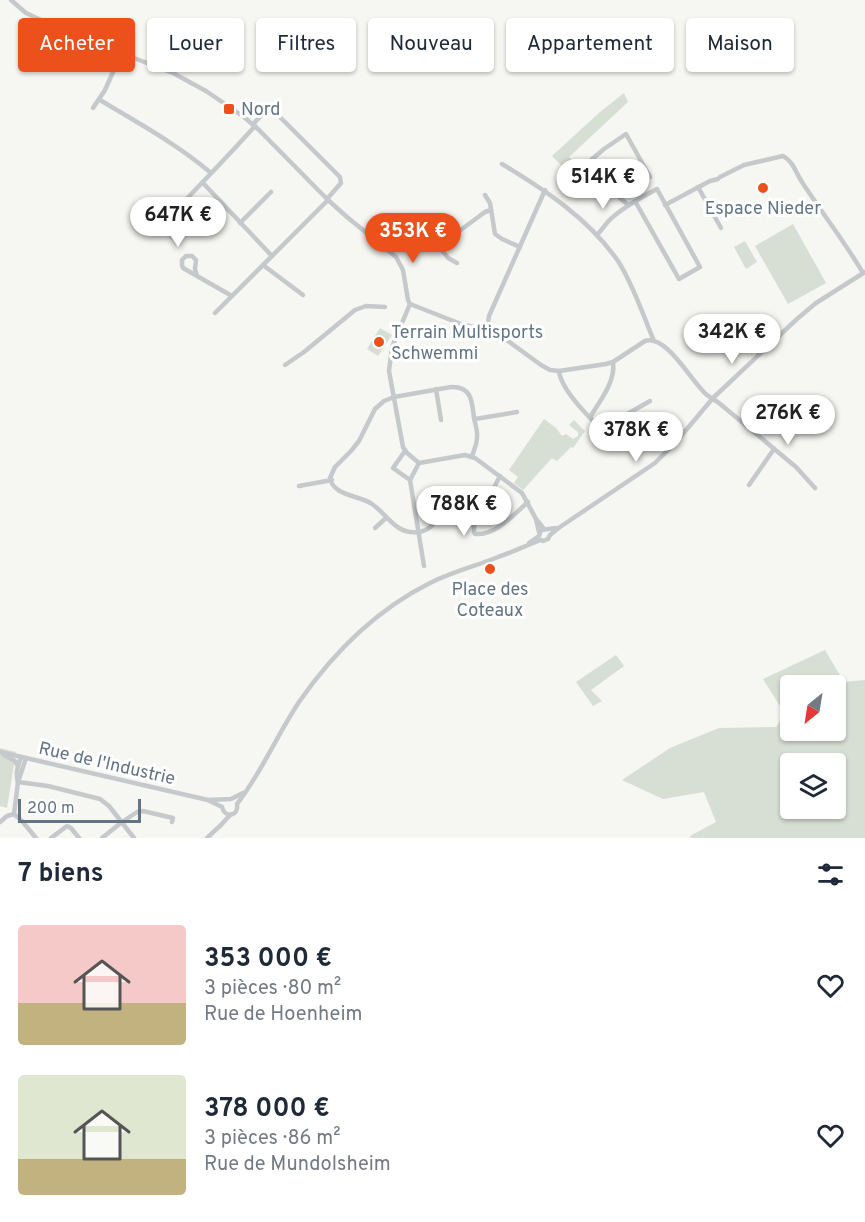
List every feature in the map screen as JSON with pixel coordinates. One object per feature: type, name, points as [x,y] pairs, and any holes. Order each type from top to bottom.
[{"type":"street","points":[[11,0],[26,13],[37,18]]},
{"type":"street","points":[[135,59],[164,70],[206,91],[254,125],[328,199],[396,256],[403,270],[410,304],[394,341],[389,371],[405,451],[420,463],[465,455],[472,456],[522,493],[543,534]]},
{"type":"street","points":[[93,108],[100,100],[113,72]]},
{"type":"street","points":[[100,100],[165,139],[211,173]]},
{"type":"street","points":[[154,233],[203,183],[270,107],[340,177],[341,183],[328,199],[215,313]]},
{"type":"street","points":[[628,205],[584,165],[626,134],[650,177]]},
{"type":"street","points":[[207,838],[237,810],[237,804],[248,790],[303,697],[329,662],[361,630],[394,605],[428,584],[525,546],[560,526],[655,463],[713,398],[816,303],[864,273],[788,158],[783,156],[744,165],[665,205]]},
{"type":"street","points":[[502,164],[545,190],[597,235],[619,263],[654,341]]},
{"type":"street","points":[[203,183],[272,256]]},
{"type":"street","points":[[698,188],[721,228]]},
{"type":"street","points":[[597,235],[612,217],[628,205],[657,189],[700,267],[679,279],[636,201]]},
{"type":"street","points":[[487,330],[489,316],[545,190]]},
{"type":"street","points":[[240,223],[271,192]]},
{"type":"street","points":[[485,195],[490,203],[495,234],[520,247]]},
{"type":"street","points":[[440,246],[484,212],[491,210]]},
{"type":"street","points":[[430,234],[448,258],[457,264]]},
{"type":"street","points":[[197,276],[196,260],[192,256],[186,256],[182,260],[183,268],[197,276],[232,296]]},
{"type":"street","points":[[263,265],[303,295]]},
{"type":"street","points":[[410,304],[461,324],[500,334],[547,369],[559,371],[613,362],[645,342],[654,341],[666,348],[707,395],[796,467],[815,488]]},
{"type":"street","points":[[285,365],[355,310],[366,306],[385,307]]},
{"type":"street","points":[[590,417],[611,379],[614,369],[613,362]]},
{"type":"street","points":[[559,371],[561,380],[581,409],[599,427]]},
{"type":"street","points":[[450,491],[452,495],[450,501],[428,530],[409,532],[398,528],[372,504],[334,487],[331,473],[359,441],[376,408],[384,401],[394,397],[455,386],[464,389],[470,395],[477,436],[472,456]]},
{"type":"street","points":[[436,389],[441,420]]},
{"type":"street","points":[[599,427],[650,401]]},
{"type":"street","points":[[475,419],[517,412]]},
{"type":"street","points":[[597,436],[599,427]]},
{"type":"street","points":[[749,485],[774,449]]},
{"type":"street","points":[[405,451],[393,468],[410,480]]},
{"type":"street","points":[[420,463],[410,480],[424,566]]},
{"type":"street","points":[[500,476],[474,526],[474,532],[477,535],[502,525],[528,502]]},
{"type":"street","points":[[299,486],[331,480]]},
{"type":"street","points":[[375,528],[386,518]]},
{"type":"street","points":[[0,753],[12,759],[18,766]]},
{"type":"street","name":"Rue de l'Industrie","points":[[0,753],[208,800],[229,800]]},
{"type":"street","points":[[18,782],[18,766],[24,758]]},
{"type":"street","points":[[14,814],[24,758]]},
{"type":"street","points":[[18,782],[48,786],[100,799],[109,806],[134,838]]},
{"type":"street","points":[[218,828],[222,809],[229,800],[248,790]]},
{"type":"street","name":"Rue de l'Industrie","points":[[208,800],[222,809]]},
{"type":"street","points":[[229,800],[237,804]]},
{"type":"street","points":[[222,809],[230,815]]},
{"type":"street","points":[[102,838],[135,813],[143,811],[172,818],[172,822]]},
{"type":"street","points":[[0,822],[14,814]]},
{"type":"street","points":[[14,814],[36,838]]},
{"type":"street","points":[[51,838],[67,826],[80,838]]},
{"type":"shaded area","points":[[624,93],[628,102],[569,157],[572,160],[564,168],[552,156]]},
{"type":"shaded area","points":[[793,224],[826,283],[788,304],[755,246]]},
{"type":"shaded area","points":[[745,241],[757,262],[746,269],[734,247]]},
{"type":"shaded area","name":"Terrain Multisports Schwemmi","points":[[380,328],[392,335],[378,356],[367,349]]},
{"type":"shaded area","points":[[544,419],[562,436],[566,434],[573,439],[578,436],[578,432],[569,425],[574,420],[585,431],[573,448],[571,447],[557,461],[552,458],[523,490],[514,483],[518,477],[509,470]]},
{"type":"shaded area","points":[[825,650],[840,675],[780,675],[780,706],[763,679]]},
{"type":"shaded area","points":[[616,655],[624,666],[591,690],[602,701],[593,706],[576,682]]},
{"type":"shaded area","points":[[865,680],[865,838],[691,838],[690,836],[716,822],[704,792],[663,799],[622,780],[670,748],[719,728],[776,727],[780,721],[780,741],[846,741],[846,682]]},
{"type":"shaded area","points":[[0,748],[16,752],[7,808],[0,806]]},
{"type":"place","name":"Nord","points":[[229,109]]},
{"type":"place","name":"Espace Nieder","points":[[763,188]]},
{"type":"place","name":"Terrain Multisports Schwemmi","points":[[379,342]]},
{"type":"place","name":"Place des Coteaux","points":[[490,569]]}]
